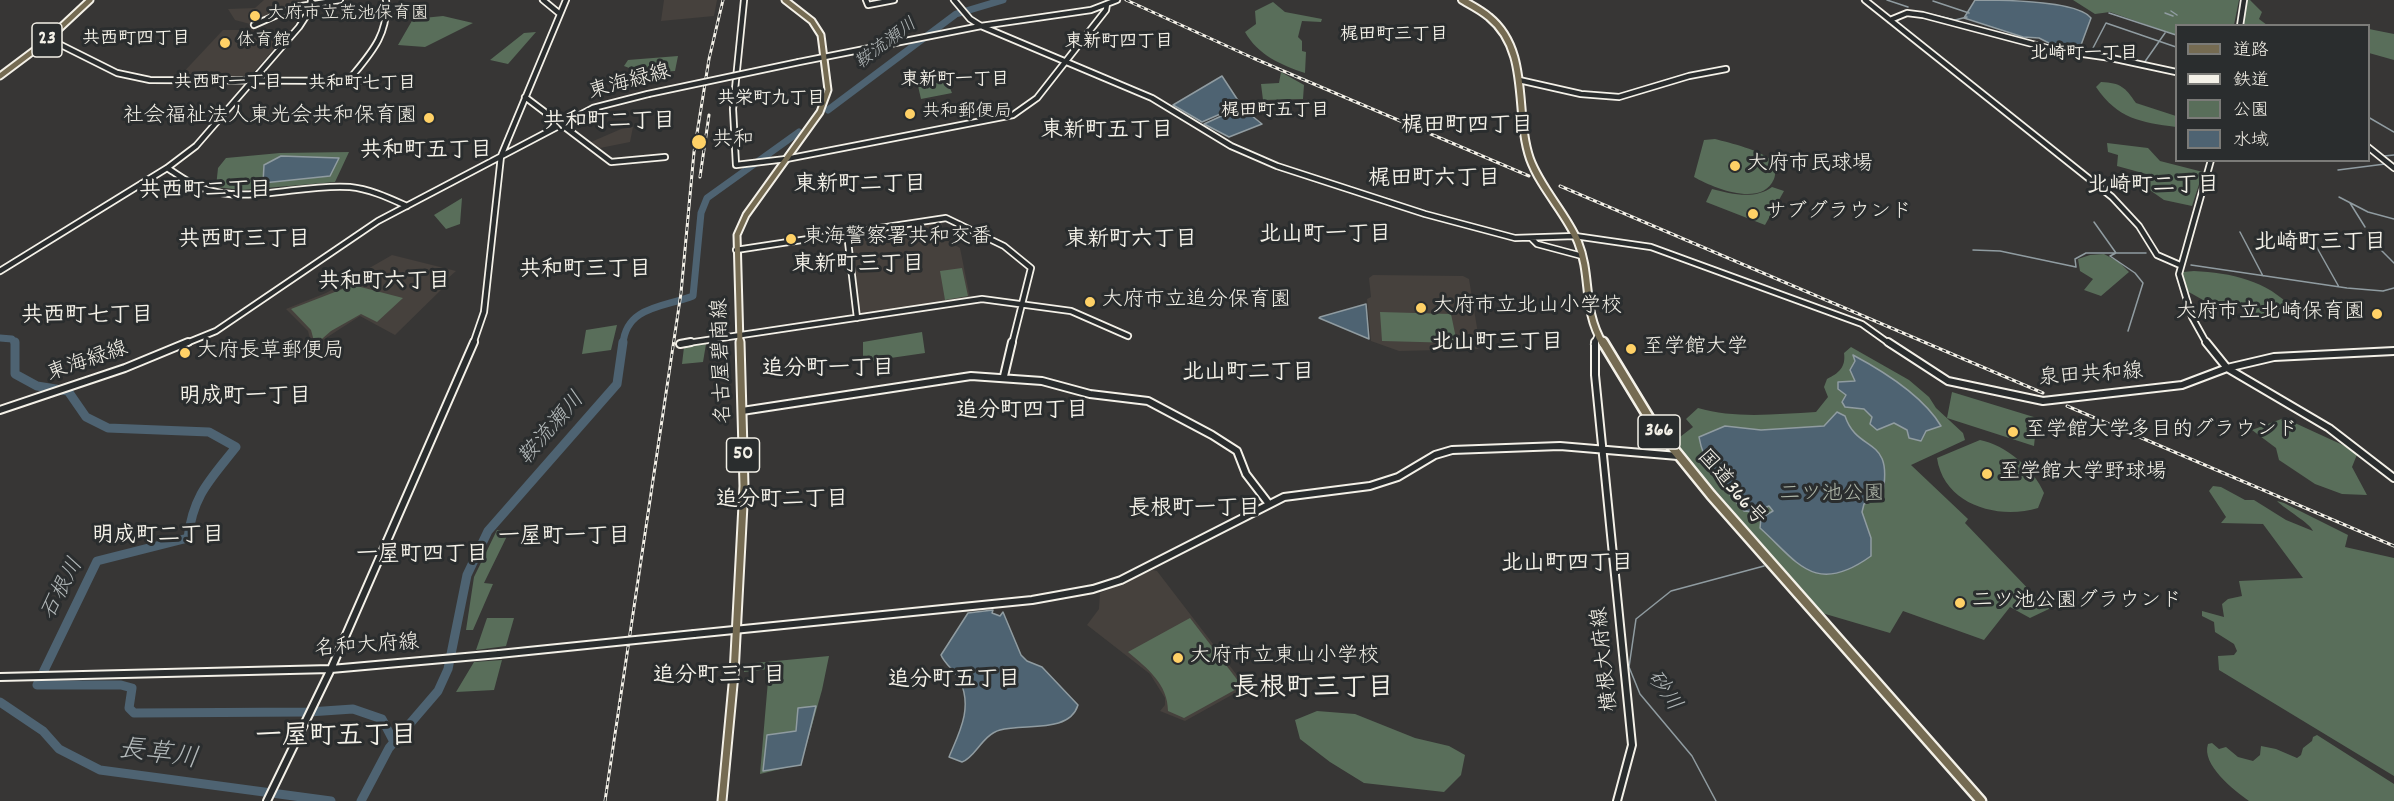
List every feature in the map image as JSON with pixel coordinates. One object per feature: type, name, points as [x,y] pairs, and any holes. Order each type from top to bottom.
[{"type":"highway","name":"国道366号","points":[[1462,0],[1490,17],[1506,34],[1514,51],[1525,140],[1531,160],[1575,236],[1582,256],[1588,308],[1598,334],[1651,420],[1678,456],[1981,801]]},
{"type":"main road","name":"23","points":[[0,76],[44,43],[90,0]]},
{"type":"main road","name":"名古屋碧南線","points":[[722,801],[744,486],[736,250],[741,222],[823,105],[828,90],[826,57],[817,27],[785,0]]},
{"type":"main road","name":"泉田共和線","points":[[964,11],[981,26],[1152,99],[1231,146],[1277,166],[1461,225],[1515,238],[1575,236],[1651,247],[1862,324],[1941,379],[1982,389],[2043,401],[2081,398],[2182,385],[2227,368],[2274,357],[2394,351]]},
{"type":"main road","name":"東海緑線","points":[[799,62],[921,38]]},
{"type":"main road","points":[[44,43],[57,43],[94,64],[133,77],[172,81],[368,81]]},
{"type":"main road","points":[[2180,265],[2182,290],[2192,317],[2208,348],[2227,368]]},
{"type":"main road","points":[[1004,376],[1022,304]]},
{"type":"main road","name":"名和大府線","points":[[467,657],[499,654]]},
{"type":"main road","name":"名和大府線","points":[[62,676],[331,669]]},
{"type":"street","points":[[254,26],[290,9],[311,3],[340,0]]},
{"type":"street","points":[[348,81],[387,28],[389,16],[386,0]]},
{"type":"street","points":[[543,0],[560,14]]},
{"type":"street","points":[[270,796],[331,669],[480,329],[484,312],[501,156],[566,0]]},
{"type":"street","points":[[744,0],[733,109],[736,165],[786,159],[1012,115],[1037,98],[1106,10],[1107,4]]},
{"type":"street","points":[[866,0],[868,5],[894,0]]},
{"type":"street","name":"泉田共和線","points":[[954,0],[964,11]]},
{"type":"street","name":"東海緑線","points":[[921,38],[981,26],[1091,10],[1118,0]]},
{"type":"street","points":[[1865,0],[2112,197],[2139,226],[2157,255],[2180,265],[2210,162]]},
{"type":"street","points":[[2240,24],[2244,0]]},
{"type":"street","points":[[0,271],[167,168],[196,147],[299,27],[311,3]]},
{"type":"street","points":[[1890,20],[1903,14],[1923,15],[2055,50],[2175,72]]},
{"type":"street","name":"東海緑線","points":[[0,411],[125,368],[216,331],[253,309],[351,238],[407,206],[600,105],[799,62]]},
{"type":"street","points":[[1519,80],[1581,94],[1619,97],[1689,76],[1726,69]]},
{"type":"street","points":[[525,97],[611,162],[665,157]]},
{"type":"street","points":[[2370,149],[2394,168]]},
{"type":"street","points":[[167,168],[201,188],[221,192],[254,194],[351,187],[376,193],[407,206]]},
{"type":"street","points":[[736,250],[950,219],[1004,246],[1031,268],[1022,304]]},
{"type":"street","points":[[847,233],[856,318]]},
{"type":"street","name":"泉田共和線","points":[[1532,239],[1537,244],[1582,256]]},
{"type":"street","points":[[680,344],[982,299],[1071,311],[1128,336]]},
{"type":"street","name":"横根大府線","points":[[1598,334],[1594,339],[1594,351],[1632,745],[1617,801]]},
{"type":"street","points":[[2227,368],[2329,428],[2394,477]]},
{"type":"street","points":[[742,411],[971,376],[1004,376],[1042,381],[1090,394],[1148,401],[1234,449],[1241,456],[1246,474],[1269,504]]},
{"type":"street","name":"名和大府線","points":[[499,654],[1039,599],[1093,589],[1145,568],[1291,495],[1353,489],[1379,483],[1403,474],[1435,455],[1452,450],[1533,446],[1603,449],[1678,456]]},
{"type":"street","name":"名和大府線","points":[[331,669],[467,657]]},
{"type":"street","name":"名和大府線","points":[[0,677],[62,676]]},
{"type":"shaded area","points":[[264,0],[296,0],[295,5],[250,24],[235,20],[228,9],[255,8]]},
{"type":"shaded area","points":[[664,0],[717,0],[714,16],[661,21]]},
{"type":"shaded area","points":[[223,30],[248,30],[248,32],[291,30],[250,76],[178,78]]},
{"type":"shaded area","points":[[633,127],[630,142],[600,148],[591,142],[621,129]]},
{"type":"shaded area","points":[[942,221],[943,238],[960,248],[970,298],[860,315],[852,235]]},
{"type":"shaded area","points":[[392,255],[456,271],[437,288],[442,289],[395,335],[360,316],[312,347],[308,331],[286,309],[326,293]]},
{"type":"shaded area","name":"大府市立北山小学校","points":[[1373,275],[1463,276],[1469,279],[1480,346],[1478,349],[1399,351],[1371,341],[1367,299],[1371,297],[1369,278]]},
{"type":"shaded area","name":"大府市立東山小学校","points":[[1153,570],[1157,571],[1246,687],[1185,721],[1160,711],[1165,705],[1165,698],[1150,674],[1087,625],[1099,609],[1100,593]]},
{"type":"green space","points":[[2073,0],[2239,0],[2234,24],[2175,24],[2175,35],[2110,12],[2095,14]]},
{"type":"green space","points":[[2246,0],[2250,0],[2262,12],[2259,19],[2266,24],[2242,24]]},
{"type":"green space","points":[[1273,2],[1285,12],[1322,19],[1321,22],[1302,21],[1298,37],[1302,41],[1302,51],[1306,52],[1305,73],[1263,53],[1245,32],[1256,24],[1255,11]]},
{"type":"green space","points":[[443,16],[473,23],[425,47],[398,45],[413,19]]},
{"type":"green space","points":[[2370,29],[2394,34],[2394,60],[2370,53]]},
{"type":"green space","points":[[536,32],[508,64],[490,60],[524,33]]},
{"type":"green space","points":[[678,56],[675,71],[642,73],[624,66],[628,60]]},
{"type":"green space","points":[[1281,72],[1304,85],[1303,99],[1263,100],[1261,84],[1279,83]]},
{"type":"green space","points":[[947,81],[952,93],[921,99],[918,86]]},
{"type":"green space","points":[[2101,82],[2113,83],[2122,87],[2136,103],[2175,116],[2175,127],[2141,121],[2121,112],[2104,98],[2096,87]]},
{"type":"green space","name":"大府市民球場","points":[[1715,139],[1753,150],[1772,161],[1775,175],[1768,188],[1748,194],[1737,193],[1713,186],[1694,177],[1704,140]]},
{"type":"green space","points":[[2107,143],[2148,148],[2160,161],[2203,172],[2192,206],[2164,200],[2144,186],[2150,175],[2117,166],[2118,155],[2108,152]]},
{"type":"green space","points":[[349,152],[335,182],[242,190],[216,187],[218,168],[226,158],[280,153]]},
{"type":"green space","name":"サブグラウンド","points":[[1772,187],[1784,191],[1765,225],[1706,202],[1712,189],[1751,195]]},
{"type":"green space","points":[[462,198],[460,224],[446,229],[434,215]]},
{"type":"green space","points":[[2104,254],[2119,262],[2129,272],[2101,296],[2084,290],[2093,279],[2080,271],[2078,259]]},
{"type":"green space","points":[[962,268],[968,296],[945,300],[940,271]]},
{"type":"green space","points":[[2194,271],[2235,276],[2248,280],[2272,291],[2293,309],[2288,316],[2256,314],[2235,306],[2203,300],[2187,291],[2182,282],[2183,272]]},
{"type":"green space","points":[[353,285],[403,298],[377,322],[361,314],[331,331],[315,345],[311,330],[291,309]]},
{"type":"green space","points":[[1380,312],[1451,314],[1457,343],[1382,341]]},
{"type":"green space","points":[[617,325],[611,350],[582,354],[586,330]]},
{"type":"green space","points":[[922,332],[925,353],[863,362],[863,342]]},
{"type":"green space","points":[[706,344],[703,362],[682,364],[684,347]]},
{"type":"green space","name":"二ツ池公園","points":[[1851,347],[1909,380],[1929,397],[1936,408],[1963,433],[1965,440],[1911,465],[1968,519],[1965,523],[2036,597],[2051,608],[2030,618],[2010,607],[1984,640],[1903,611],[1890,633],[1822,613],[1678,447],[1676,440],[1693,427],[1686,419],[1698,408],[1741,415],[1816,412],[1828,397],[1824,387],[1827,379],[1841,369],[1844,353]]},
{"type":"green space","name":"至学館大学多目的グラウンド","points":[[1952,392],[2037,418],[2034,446],[1947,418]]},
{"type":"green space","points":[[2284,418],[2358,452],[2352,467],[2367,495],[2342,494],[2315,484],[2279,460],[2276,448],[2252,430]]},
{"type":"green space","name":"至学館大学野球場","points":[[1980,440],[2000,447],[2018,459],[2033,475],[2044,493],[2038,508],[2006,512],[1990,510],[1961,498],[1950,487],[1942,474],[1937,458]]},
{"type":"green space","points":[[2213,486],[2221,487],[2245,500],[2254,500],[2286,520],[2313,531],[2277,501],[2284,503],[2348,535],[2345,547],[2394,558],[2394,776],[2219,670],[2218,656],[2234,655],[2237,651],[2234,644],[2215,632],[2214,622],[2202,616],[2202,611],[2224,617],[2222,604],[2228,599],[2242,596],[2239,581],[2303,578],[2263,524],[2221,523],[2226,517],[2209,491]]},
{"type":"green space","points":[[497,530],[509,532],[484,583],[493,584],[473,630],[466,630],[474,577]]},
{"type":"green space","points":[[487,618],[514,618],[506,646],[476,650]]},
{"type":"green space","points":[[1190,618],[1242,686],[1184,718],[1168,711],[1164,693],[1155,677],[1128,652]]},
{"type":"green space","points":[[829,656],[801,764],[760,774],[769,669],[744,672],[744,664]]},
{"type":"green space","points":[[502,660],[494,690],[456,692],[474,662]]},
{"type":"green space","points":[[1317,711],[1355,714],[1415,738],[1449,746],[1465,755],[1461,775],[1444,792],[1364,783],[1330,762],[1300,739],[1295,720]]},
{"type":"green space","points":[[2317,735],[2394,784],[2394,801],[2249,801],[2220,776],[2209,760],[2207,752],[2208,744],[2212,743],[2219,749],[2226,747],[2238,757],[2253,761],[2260,755],[2261,746],[2276,749],[2297,758],[2301,755],[2303,748]]},
{"type":"water","points":[[1975,0],[2055,4],[2083,12],[2091,18],[2081,45],[2053,45],[2039,38],[2023,37],[1964,18]]},
{"type":"water","points":[[1222,76],[1241,105],[1202,122],[1173,105]]},
{"type":"water","points":[[1241,107],[1262,124],[1229,137],[1204,124]]},
{"type":"water","points":[[281,156],[339,158],[330,176],[263,183],[264,165]]},
{"type":"water","points":[[1366,304],[1369,339],[1319,318],[1320,317]]},
{"type":"water","points":[[1853,355],[1913,395],[1924,404],[1941,426],[1926,431],[1921,441],[1909,438],[1907,430],[1894,423],[1877,430],[1870,424],[1872,417],[1864,409],[1845,407],[1842,402],[1846,395],[1838,389],[1838,382],[1855,381],[1850,370],[1855,361]]},
{"type":"water","points":[[1837,412],[1845,416],[1858,436],[1879,454],[1884,463],[1885,477],[1882,497],[1864,504],[1862,512],[1871,538],[1871,556],[1835,574],[1821,574],[1808,570],[1796,562],[1760,528],[1761,518],[1773,511],[1769,506],[1755,512],[1744,511],[1710,468],[1699,437],[1725,426],[1761,430],[1824,426]]},
{"type":"water","points":[[993,610],[992,613],[1000,616],[1003,612],[1021,655],[1027,661],[1042,667],[1078,705],[1073,714],[1056,724],[1000,730],[983,741],[967,760],[962,762],[949,757],[963,720],[964,691],[958,677],[941,655],[968,613]]},
{"type":"water","points":[[816,706],[801,765],[763,771],[767,735],[796,731],[798,708]]},
{"type":"waterway","name":"鞍流瀬川","points":[[828,110],[956,14],[1003,0]]},
{"type":"waterway","points":[[1887,0],[1908,7]]},
{"type":"waterway","points":[[1933,1],[1969,13]]},
{"type":"waterway","points":[[2171,11],[2177,15]]},
{"type":"waterway","points":[[1921,12],[1955,20],[1967,17]]},
{"type":"waterway","points":[[2109,13],[2175,35]]},
{"type":"waterway","points":[[2165,13],[2173,16]]},
{"type":"waterway","points":[[2093,48],[2106,23],[2159,41]]},
{"type":"waterway","points":[[2159,41],[2165,33]]},
{"type":"waterway","points":[[2144,63],[2159,41]]},
{"type":"waterway","points":[[2159,41],[2175,47]]},
{"type":"waterway","points":[[2370,118],[2394,132]]},
{"type":"waterway","name":"鞍流瀬川","points":[[623,344],[626,331],[639,315],[659,306],[693,296],[701,213],[707,198],[799,132]]},
{"type":"waterway","points":[[2384,156],[2394,155]]},
{"type":"waterway","points":[[2338,170],[2385,164]]},
{"type":"waterway","points":[[2339,197],[2368,212],[2394,219]]},
{"type":"waterway","points":[[2350,203],[2365,227]]},
{"type":"waterway","points":[[2094,222],[2116,253]]},
{"type":"waterway","points":[[2240,232],[2263,276]]},
{"type":"waterway","points":[[2316,246],[2339,287]]},
{"type":"waterway","points":[[2380,249],[2394,263]]},
{"type":"waterway","points":[[1973,250],[2000,251],[2076,267],[2075,259],[2086,253],[2116,253]]},
{"type":"waterway","points":[[2116,253],[2146,253]]},
{"type":"waterway","points":[[2116,253],[2110,256],[2135,273],[2143,283],[2128,331]]},
{"type":"waterway","points":[[2191,265],[2263,276]]},
{"type":"waterway","points":[[2263,276],[2339,287]]},
{"type":"waterway","points":[[2339,287],[2383,291],[2394,288]]},
{"type":"waterway","name":"石根川","points":[[0,338],[12,339],[15,344]]},
{"type":"waterway","name":"鞍流瀬川","points":[[361,801],[389,748],[438,691],[448,669],[467,575],[488,531],[617,384],[623,342]]},
{"type":"waterway","name":"石根川","points":[[15,344],[15,374],[37,386],[68,391],[86,417],[108,428],[209,432],[236,447],[204,489],[194,510],[188,538],[97,561],[37,685],[121,685],[132,688],[129,708],[134,713],[309,712],[353,709],[382,719],[394,742]]},
{"type":"waterway","name":"砂川","points":[[1716,801],[1692,756],[1640,694],[1629,667],[1636,619],[1671,591],[1764,566]]},
{"type":"waterway","name":"長草川","points":[[0,702],[43,731],[59,749],[100,770],[331,801]]},
{"type":"railway","points":[[605,801],[681,293],[694,152],[709,59],[723,0]]},
{"type":"railway","points":[[1126,0],[1253,58],[1529,176]]},
{"type":"railway","points":[[700,177],[709,115]]},
{"type":"railway","points":[[1560,186],[2043,393]]},
{"type":"railway","points":[[2067,406],[2394,546]]},
{"type":"place","name":"大府市立荒池保育園","points":[[255,16]]},
{"type":"place","name":"体育館","points":[[225,43]]},
{"type":"place","name":"共和郵便局","points":[[910,114]]},
{"type":"place","name":"社会福祉法人東光会共和保育園","points":[[429,118]]},
{"type":"place","name":"共和","points":[[699,142]]},
{"type":"place","name":"大府市民球場","points":[[1735,166]]},
{"type":"place","name":"サブグラウンド","points":[[1753,214]]},
{"type":"place","name":"東海警察署共和交番","points":[[791,239]]},
{"type":"place","name":"大府市立追分保育園","points":[[1090,302]]},
{"type":"place","name":"大府市立北山小学校","points":[[1421,308]]},
{"type":"place","name":"大府市立北崎保育園","points":[[2377,314]]},
{"type":"place","name":"至学館大学","points":[[1631,349]]},
{"type":"place","name":"大府長草郵便局","points":[[185,353]]},
{"type":"place","name":"至学館大学多目的グラウンド","points":[[2013,432]]},
{"type":"place","name":"至学館大学野球場","points":[[1987,474]]},
{"type":"place","name":"二ツ池公園グラウンド","points":[[1960,603]]},
{"type":"place","name":"大府市立東山小学校","points":[[1178,658]]},
{"type":"district","name":"梶田町三丁目","points":[[1394,37]]},
{"type":"district","name":"共西町四丁目","points":[[136,41]]},
{"type":"district","name":"東新町四丁目","points":[[1119,44]]},
{"type":"district","name":"北崎町一丁目","points":[[2084,56]]},
{"type":"district","name":"東新町一丁目","points":[[955,82]]},
{"type":"district","name":"共西町一丁目","points":[[228,85]]},
{"type":"district","name":"共和町七丁目","points":[[362,86]]},
{"type":"district","name":"共栄町九丁目","points":[[771,101]]},
{"type":"district","name":"梶田町五丁目","points":[[1275,113]]},
{"type":"district","name":"共和町二丁目","points":[[609,124]]},
{"type":"district","name":"梶田町四丁目","points":[[1467,128]]},
{"type":"district","name":"東新町五丁目","points":[[1107,133]]},
{"type":"district","name":"共和町五丁目","points":[[426,153]]},
{"type":"district","name":"梶田町六丁目","points":[[1434,181]]},
{"type":"district","name":"東新町二丁目","points":[[860,187]]},
{"type":"district","name":"北崎町二丁目","points":[[2153,188]]},
{"type":"district","name":"共西町二丁目","points":[[205,193]]},
{"type":"district","name":"北山町一丁目","points":[[1325,237]]},
{"type":"district","name":"共西町三丁目","points":[[244,242]]},
{"type":"district","name":"東新町六丁目","points":[[1131,242]]},
{"type":"district","name":"北崎町三丁目","points":[[2320,245]]},
{"type":"district","name":"東新町三丁目","points":[[858,267]]},
{"type":"district","name":"共和町三丁目","points":[[585,272]]},
{"type":"district","name":"共和町六丁目","points":[[384,284]]},
{"type":"district","name":"共西町七丁目","points":[[87,318]]},
{"type":"district","name":"北山町三丁目","points":[[1497,345]]},
{"type":"district","name":"追分町一丁目","points":[[828,371]]},
{"type":"district","name":"北山町二丁目","points":[[1248,375]]},
{"type":"district","name":"明成町一丁目","points":[[245,399]]},
{"type":"district","name":"追分町四丁目","points":[[1022,413]]},
{"type":"district","name":"追分町二丁目","points":[[782,502]]},
{"type":"district","name":"長根町一丁目","points":[[1194,511]]},
{"type":"district","name":"明成町二丁目","points":[[158,538]]},
{"type":"district","name":"一屋町一丁目","points":[[564,539]]},
{"type":"district","name":"一屋町四丁目","points":[[422,557]]},
{"type":"district","name":"北山町四丁目","points":[[1567,566]]},
{"type":"district","name":"追分町三丁目","points":[[719,678]]},
{"type":"district","name":"追分町五丁目","points":[[954,682]]},
{"type":"district","name":"長根町三丁目","points":[[1313,691]]},
{"type":"district","name":"一屋町五丁目","points":[[336,739]]}]
